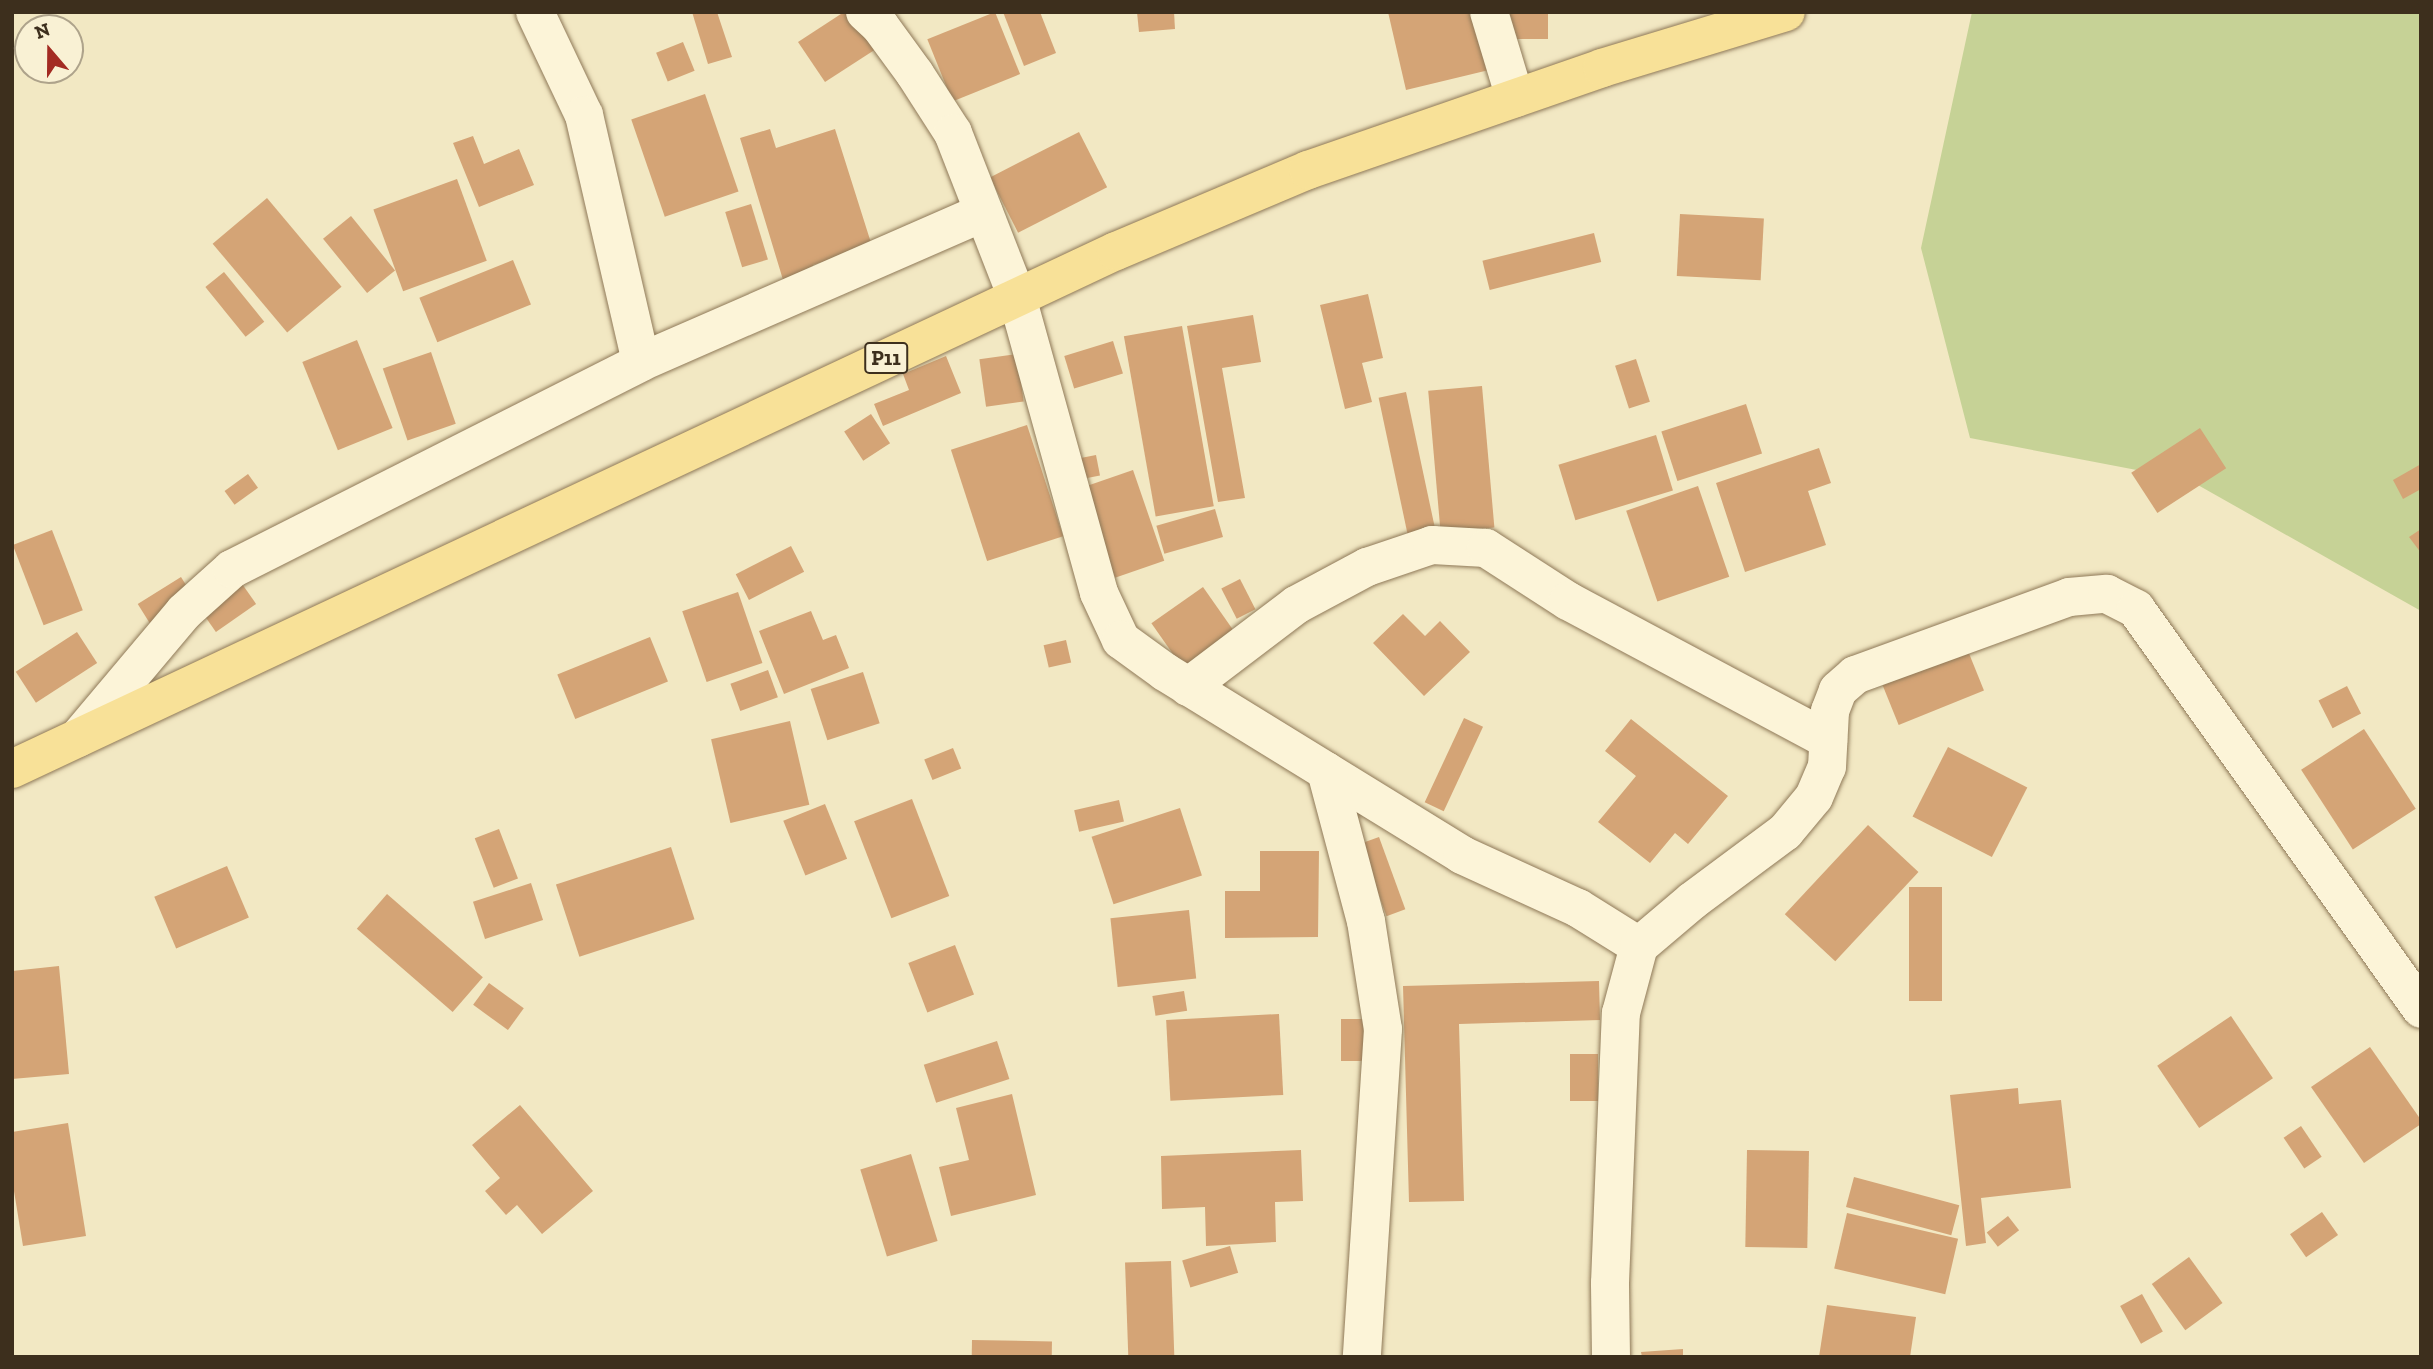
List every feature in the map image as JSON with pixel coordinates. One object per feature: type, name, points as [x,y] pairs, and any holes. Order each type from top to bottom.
[{"type":"main road","name":"P11","points":[[12,769],[1116,251],[1308,170],[1602,68],[1786,12]]},
{"type":"street","points":[[535,12],[584,115],[641,362]]},
{"type":"street","points":[[865,12],[880,26],[953,132],[1017,297],[1099,593],[1121,640],[1188,687],[1462,855],[1578,908],[1639,946]]},
{"type":"street","points":[[1489,12],[1515,98]]},
{"type":"street","points":[[78,738],[184,612],[232,569],[641,362],[984,212]]},
{"type":"street","points":[[1188,687],[1296,605],[1367,567],[1432,545],[1486,548],[1568,601],[1828,740]]},
{"type":"street","points":[[1611,1357],[1610,1283],[1621,1013],[1639,946],[1692,901],[1785,832],[1814,797],[1826,767],[1830,711],[1838,690],[1856,675],[2069,597],[2107,594],[2136,609],[2421,1009]]},
{"type":"street","points":[[1326,771],[1366,921],[1383,1029],[1362,1357]]},
{"type":"green space","points":[[1972,12],[2421,12],[2421,611],[2189,480],[1970,438],[1921,248]]},
{"type":"building","points":[[692,12],[717,12],[732,57],[708,64]]},
{"type":"building","points":[[844,12],[851,12],[876,49],[825,82],[798,42]]},
{"type":"building","points":[[995,12],[1020,74],[952,101],[927,39]]},
{"type":"building","points":[[1003,12],[1040,12],[1056,53],[1024,66]]},
{"type":"building","points":[[1137,12],[1174,12],[1175,29],[1139,32]]},
{"type":"building","points":[[1388,12],[1476,12],[1489,70],[1406,90]]},
{"type":"building","points":[[1505,12],[1548,12],[1548,39],[1505,39]]},
{"type":"building","points":[[683,42],[695,71],[668,82],[656,53]]},
{"type":"building","points":[[705,94],[739,191],[665,217],[631,119]]},
{"type":"building","points":[[770,129],[776,148],[835,129],[872,246],[813,265],[818,283],[787,293],[740,138]]},
{"type":"building","points":[[1079,132],[1107,187],[1018,233],[990,177]]},
{"type":"building","points":[[473,136],[484,164],[519,149],[534,185],[479,207],[453,143]]},
{"type":"building","points":[[457,179],[487,261],[403,291],[373,209]]},
{"type":"building","points":[[267,198],[342,287],[287,332],[213,244]]},
{"type":"building","points":[[751,204],[768,259],[742,267],[725,212]]},
{"type":"building","points":[[1680,214],[1764,218],[1761,280],[1677,276]]},
{"type":"building","points":[[351,216],[395,270],[367,293],[323,239]]},
{"type":"building","points":[[1594,233],[1601,262],[1490,290],[1482,261]]},
{"type":"building","points":[[513,260],[531,305],[437,342],[419,298]]},
{"type":"building","points":[[224,272],[264,322],[246,337],[205,287]]},
{"type":"building","points":[[1368,294],[1383,358],[1362,363],[1372,402],[1345,409],[1320,305]]},
{"type":"building","points":[[1253,315],[1261,362],[1222,368],[1245,498],[1218,502],[1187,326]]},
{"type":"building","points":[[1182,326],[1214,506],[1156,516],[1124,336]]},
{"type":"building","points":[[357,340],[393,428],[338,450],[302,362]]},
{"type":"building","points":[[1113,341],[1123,374],[1074,388],[1064,356]]},
{"type":"building","points":[[431,352],[456,424],[408,440],[383,369]]},
{"type":"building","points":[[1017,354],[1024,402],[986,407],[979,359]]},
{"type":"building","points":[[946,356],[961,393],[883,426],[874,404],[909,390],[903,374]]},
{"type":"building","points":[[1636,359],[1650,402],[1629,409],[1615,366]]},
{"type":"building","points":[[1482,386],[1494,527],[1441,532],[1428,391]]},
{"type":"building","points":[[1406,392],[1436,533],[1409,539],[1379,398]]},
{"type":"building","points":[[1746,404],[1762,453],[1677,481],[1661,432]]},
{"type":"building","points":[[871,414],[890,443],[863,461],[844,431]]},
{"type":"building","points":[[1027,425],[1063,536],[987,561],[951,450]]},
{"type":"building","points":[[2200,428],[2226,468],[2157,513],[2131,473]]},
{"type":"building","points":[[1656,435],[1673,490],[1575,520],[1558,465]]},
{"type":"building","points":[[1819,448],[1831,483],[1808,491],[1826,545],[1745,572],[1716,483]]},
{"type":"building","points":[[1096,455],[1100,476],[1078,480],[1074,459]]},
{"type":"building","points":[[2421,464],[2421,489],[2403,499],[2393,480]]},
{"type":"building","points":[[1133,470],[1164,561],[1115,578],[1084,487]]},
{"type":"building","points":[[248,474],[258,488],[235,505],[225,491]]},
{"type":"building","points":[[1698,486],[1729,577],[1657,602],[1626,511]]},
{"type":"building","points":[[1215,509],[1223,537],[1164,554],[1156,526]]},
{"type":"building","points":[[2421,529],[2421,553],[2409,537]]},
{"type":"building","points":[[52,530],[83,610],[44,625],[13,545]]},
{"type":"building","points":[[791,546],[804,572],[749,600],[736,574]]},
{"type":"building","points":[[181,577],[196,601],[153,628],[138,604]]},
{"type":"building","points":[[1240,579],[1255,609],[1237,619],[1221,589]]},
{"type":"building","points":[[240,581],[256,604],[216,632],[200,609]]},
{"type":"building","points":[[1203,587],[1237,635],[1185,671],[1151,623]]},
{"type":"building","points":[[738,592],[762,663],[707,682],[682,611]]},
{"type":"building","points":[[811,611],[823,640],[836,635],[849,668],[784,694],[759,631]]},
{"type":"building","points":[[1403,614],[1425,636],[1440,621],[1470,652],[1424,696],[1373,643]]},
{"type":"building","points":[[77,632],[97,663],[36,703],[16,672]]},
{"type":"building","points":[[650,637],[668,682],[575,719],[557,674]]},
{"type":"building","points":[[1066,640],[1071,662],[1049,668],[1044,645]]},
{"type":"building","points":[[1966,646],[1984,691],[1899,725],[1881,680]]},
{"type":"building","points":[[768,670],[778,697],[740,711],[730,684]]},
{"type":"building","points":[[863,672],[880,723],[827,740],[811,689]]},
{"type":"building","points":[[2347,686],[2361,714],[2333,728],[2318,701]]},
{"type":"building","points":[[1464,718],[1483,727],[1444,811],[1425,802]]},
{"type":"building","points":[[1631,719],[1728,796],[1688,844],[1675,833],[1650,863],[1598,822],[1636,776],[1605,751]]},
{"type":"building","points":[[790,721],[809,805],[730,823],[711,739]]},
{"type":"building","points":[[2364,729],[2416,809],[2353,850],[2301,770]]},
{"type":"building","points":[[1948,747],[2027,787],[1992,857],[1913,816]]},
{"type":"building","points":[[953,748],[961,768],[932,780],[924,760]]},
{"type":"building","points":[[912,799],[949,896],[891,918],[854,821]]},
{"type":"building","points":[[1119,800],[1124,821],[1079,832],[1074,810]]},
{"type":"building","points":[[825,804],[847,859],[805,876],[783,821]]},
{"type":"building","points":[[1180,808],[1202,876],[1113,904],[1092,837]]},
{"type":"building","points":[[1868,825],[1918,872],[1835,961],[1785,914]]},
{"type":"building","points":[[499,829],[518,878],[494,888],[475,838]]},
{"type":"building","points":[[1379,837],[1405,909],[1387,916],[1360,844]]},
{"type":"building","points":[[671,847],[694,919],[579,957],[556,884]]},
{"type":"building","points":[[1260,851],[1319,851],[1318,937],[1225,938],[1225,891],[1260,891]]},
{"type":"building","points":[[227,866],[249,918],[176,948],[154,897]]},
{"type":"building","points":[[531,883],[543,920],[485,939],[473,902]]},
{"type":"building","points":[[1909,887],[1942,887],[1942,1001],[1909,1001]]},
{"type":"building","points":[[387,894],[483,977],[453,1012],[357,929]]},
{"type":"building","points":[[1189,910],[1196,979],[1118,987],[1110,918]]},
{"type":"building","points":[[955,945],[974,994],[927,1012],[908,963]]},
{"type":"building","points":[[59,966],[69,1074],[12,1079],[12,971]]},
{"type":"building","points":[[1599,981],[1600,1020],[1459,1024],[1464,1201],[1409,1202],[1403,986]]},
{"type":"building","points":[[489,983],[524,1008],[508,1030],[473,1005]]},
{"type":"building","points":[[1184,991],[1187,1011],[1156,1016],[1152,996]]},
{"type":"building","points":[[1279,1014],[1283,1095],[1170,1101],[1166,1020]]},
{"type":"building","points":[[2231,1016],[2273,1078],[2199,1128],[2157,1066]]},
{"type":"building","points":[[1341,1019],[1364,1019],[1364,1061],[1341,1061]]},
{"type":"building","points":[[997,1041],[1009,1079],[936,1103],[924,1065]]},
{"type":"building","points":[[2370,1047],[2421,1120],[2421,1124],[2364,1163],[2311,1087]]},
{"type":"building","points":[[1570,1054],[1598,1054],[1598,1101],[1570,1101]]},
{"type":"building","points":[[2018,1088],[2019,1104],[2061,1100],[2071,1188],[1981,1198],[1986,1243],[1966,1246],[1950,1095]]},
{"type":"building","points":[[1012,1094],[1036,1195],[951,1216],[939,1167],[969,1160],[956,1108]]},
{"type":"building","points":[[520,1105],[593,1191],[542,1234],[517,1205],[506,1215],[485,1191],[500,1178],[472,1145]]},
{"type":"building","points":[[68,1123],[86,1236],[23,1246],[12,1179],[12,1132]]},
{"type":"building","points":[[2301,1126],[2322,1157],[2304,1168],[2284,1138]]},
{"type":"building","points":[[1301,1150],[1303,1201],[1275,1202],[1276,1242],[1206,1246],[1205,1207],[1162,1209],[1161,1156]]},
{"type":"building","points":[[1747,1150],[1809,1151],[1807,1248],[1745,1247]]},
{"type":"building","points":[[911,1154],[938,1241],[887,1257],[860,1169]]},
{"type":"building","points":[[1854,1177],[1959,1205],[1951,1235],[1846,1207]]},
{"type":"building","points":[[2322,1212],[2338,1235],[2306,1257],[2290,1234]]},
{"type":"building","points":[[1847,1213],[1958,1239],[1945,1294],[1834,1269]]},
{"type":"building","points":[[2008,1216],[2019,1230],[1998,1247],[1987,1233]]},
{"type":"building","points":[[1230,1246],[1238,1273],[1190,1287],[1182,1261]]},
{"type":"building","points":[[2189,1257],[2223,1303],[2185,1330],[2152,1284]]},
{"type":"building","points":[[1171,1261],[1174,1357],[1128,1357],[1125,1263]]},
{"type":"building","points":[[2142,1294],[2163,1332],[2141,1344],[2120,1306]]},
{"type":"building","points":[[1827,1305],[1916,1317],[1910,1357],[1819,1357]]},
{"type":"building","points":[[972,1340],[1052,1341],[1052,1357],[972,1357]]},
{"type":"building","points":[[1683,1349],[1683,1357],[1642,1357],[1641,1352]]}]
